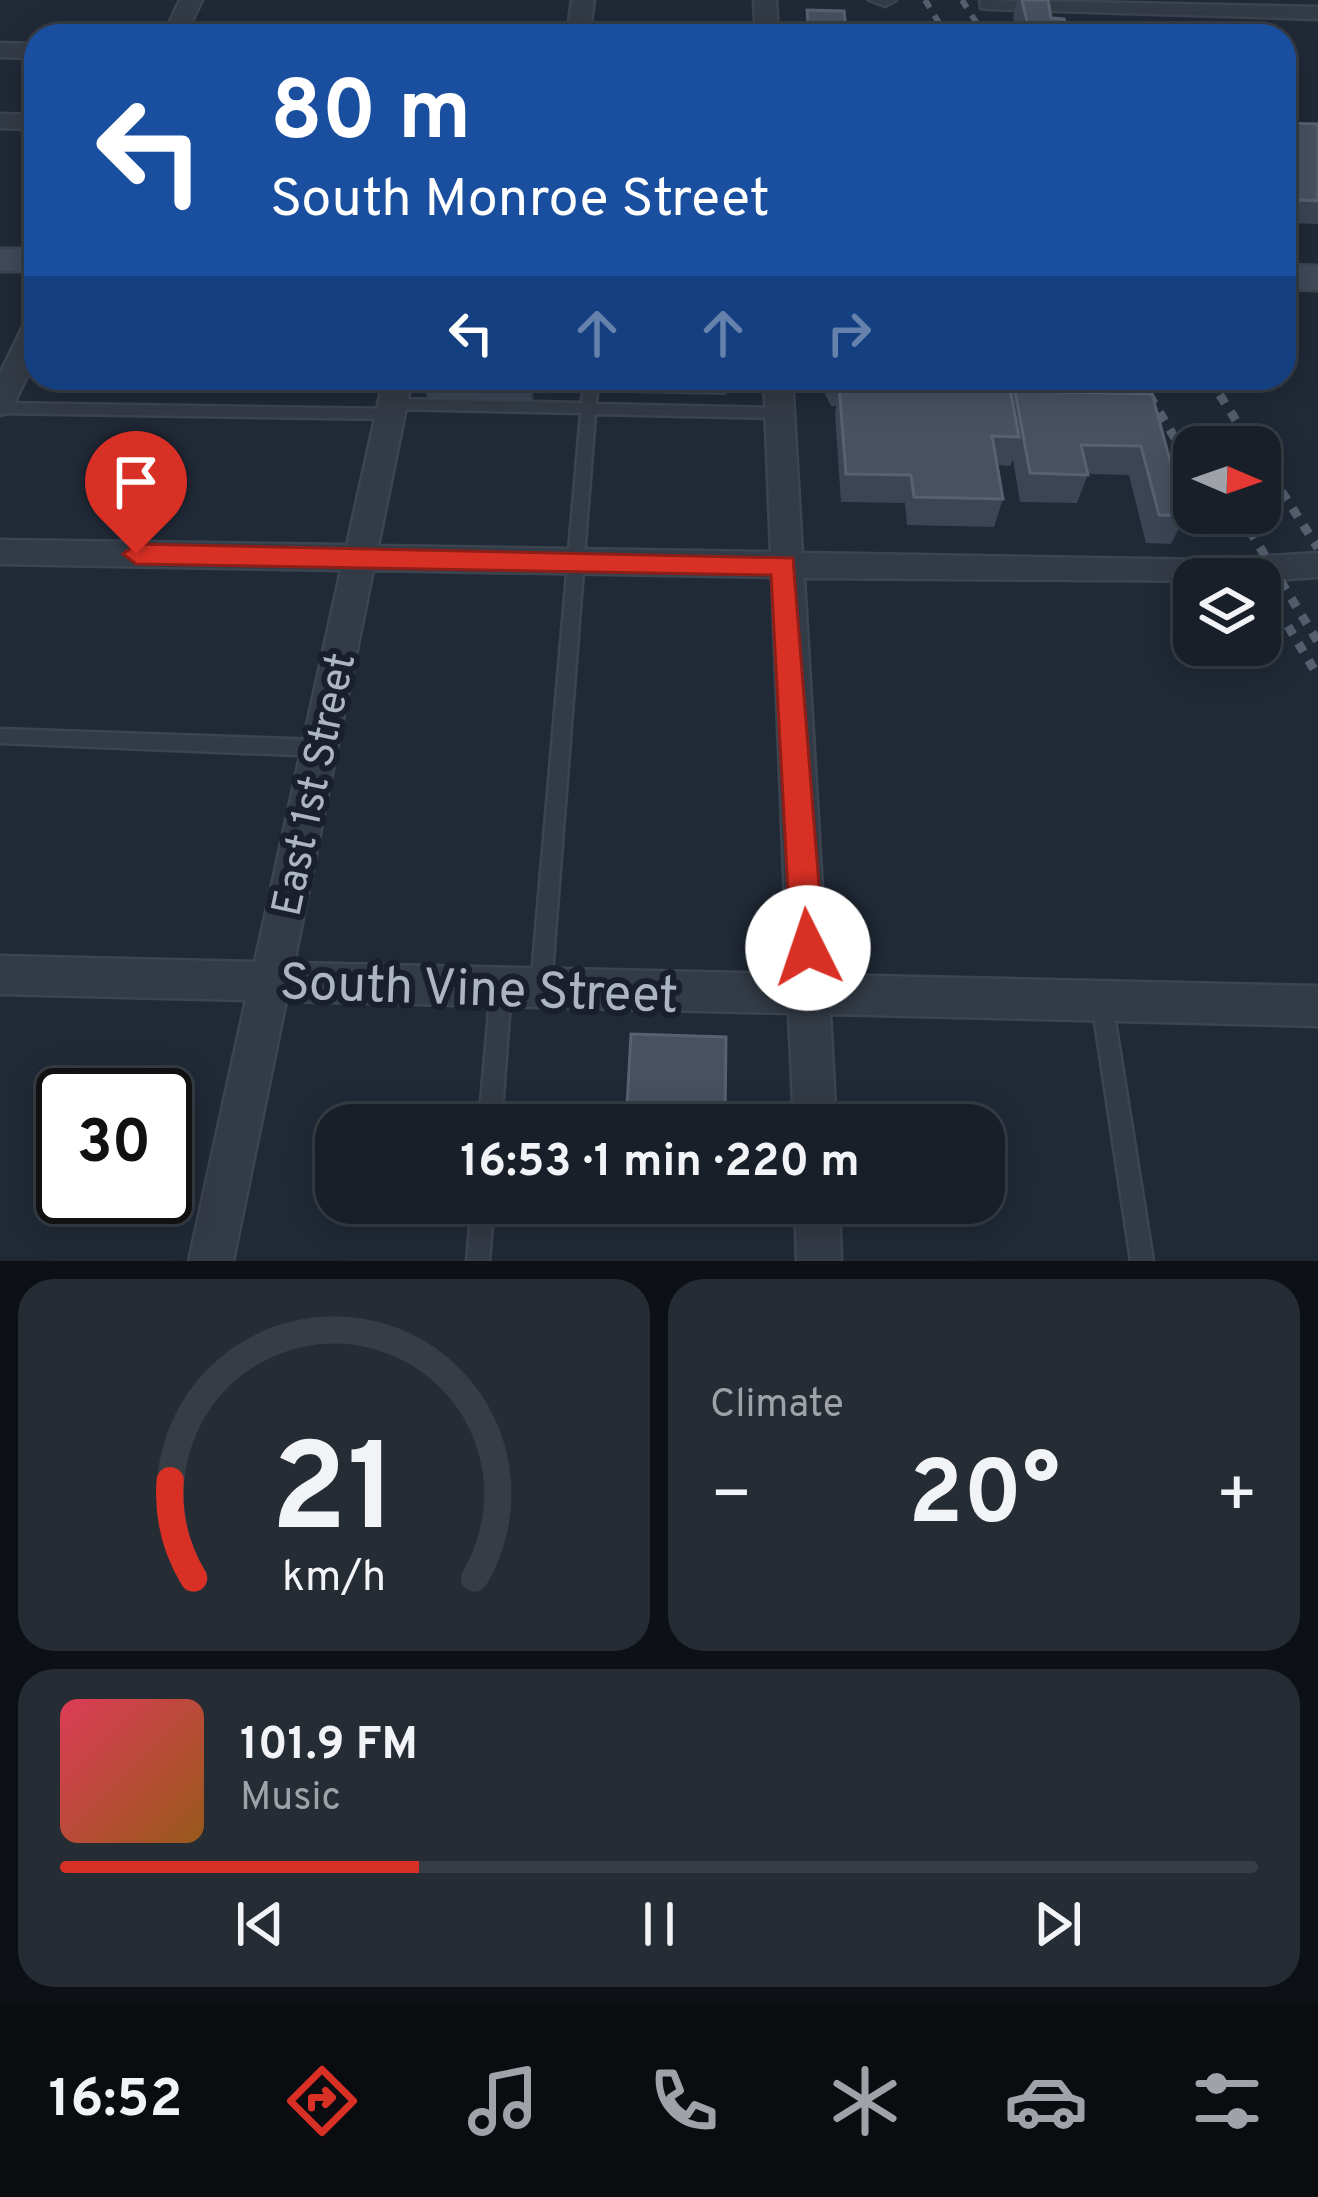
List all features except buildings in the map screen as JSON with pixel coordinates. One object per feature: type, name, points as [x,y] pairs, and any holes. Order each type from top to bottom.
[{"type":"street","points":[[988,4],[1201,5],[1318,13]]},
{"type":"street","points":[[0,407],[24,353]]},
{"type":"street","points":[[778,396],[814,1104]]},
{"type":"street","name":"East 1st Street","points":[[211,1261],[394,399]]},
{"type":"street","points":[[0,552],[1210,572],[1318,565]]},
{"type":"street","name":"South Vine Street","points":[[0,975],[1318,1006]]},
{"type":"street","points":[[818,1224],[819,1261]]},
{"type":"lane","points":[[495,1104],[521,989],[590,390]]},
{"type":"lane","points":[[0,407],[394,399],[588,407],[778,396]]},
{"type":"lane","points":[[0,736],[320,748]]},
{"type":"lane","points":[[1101,1001],[1142,1261]]},
{"type":"lane","points":[[478,1261],[481,1224]]},
{"type":"railway","points":[[925,0],[940,24]]},
{"type":"railway","points":[[962,0],[977,24]]},
{"type":"railway","points":[[1146,390],[1173,435]]},
{"type":"railway","points":[[1217,390],[1240,426]]},
{"type":"railway","points":[[1281,491],[1318,548]]},
{"type":"railway","points":[[1252,534],[1318,642]]},
{"type":"railway","points":[[1288,626],[1318,676]]},
{"type":"route","points":[[136,554],[784,565],[808,948]]}]
